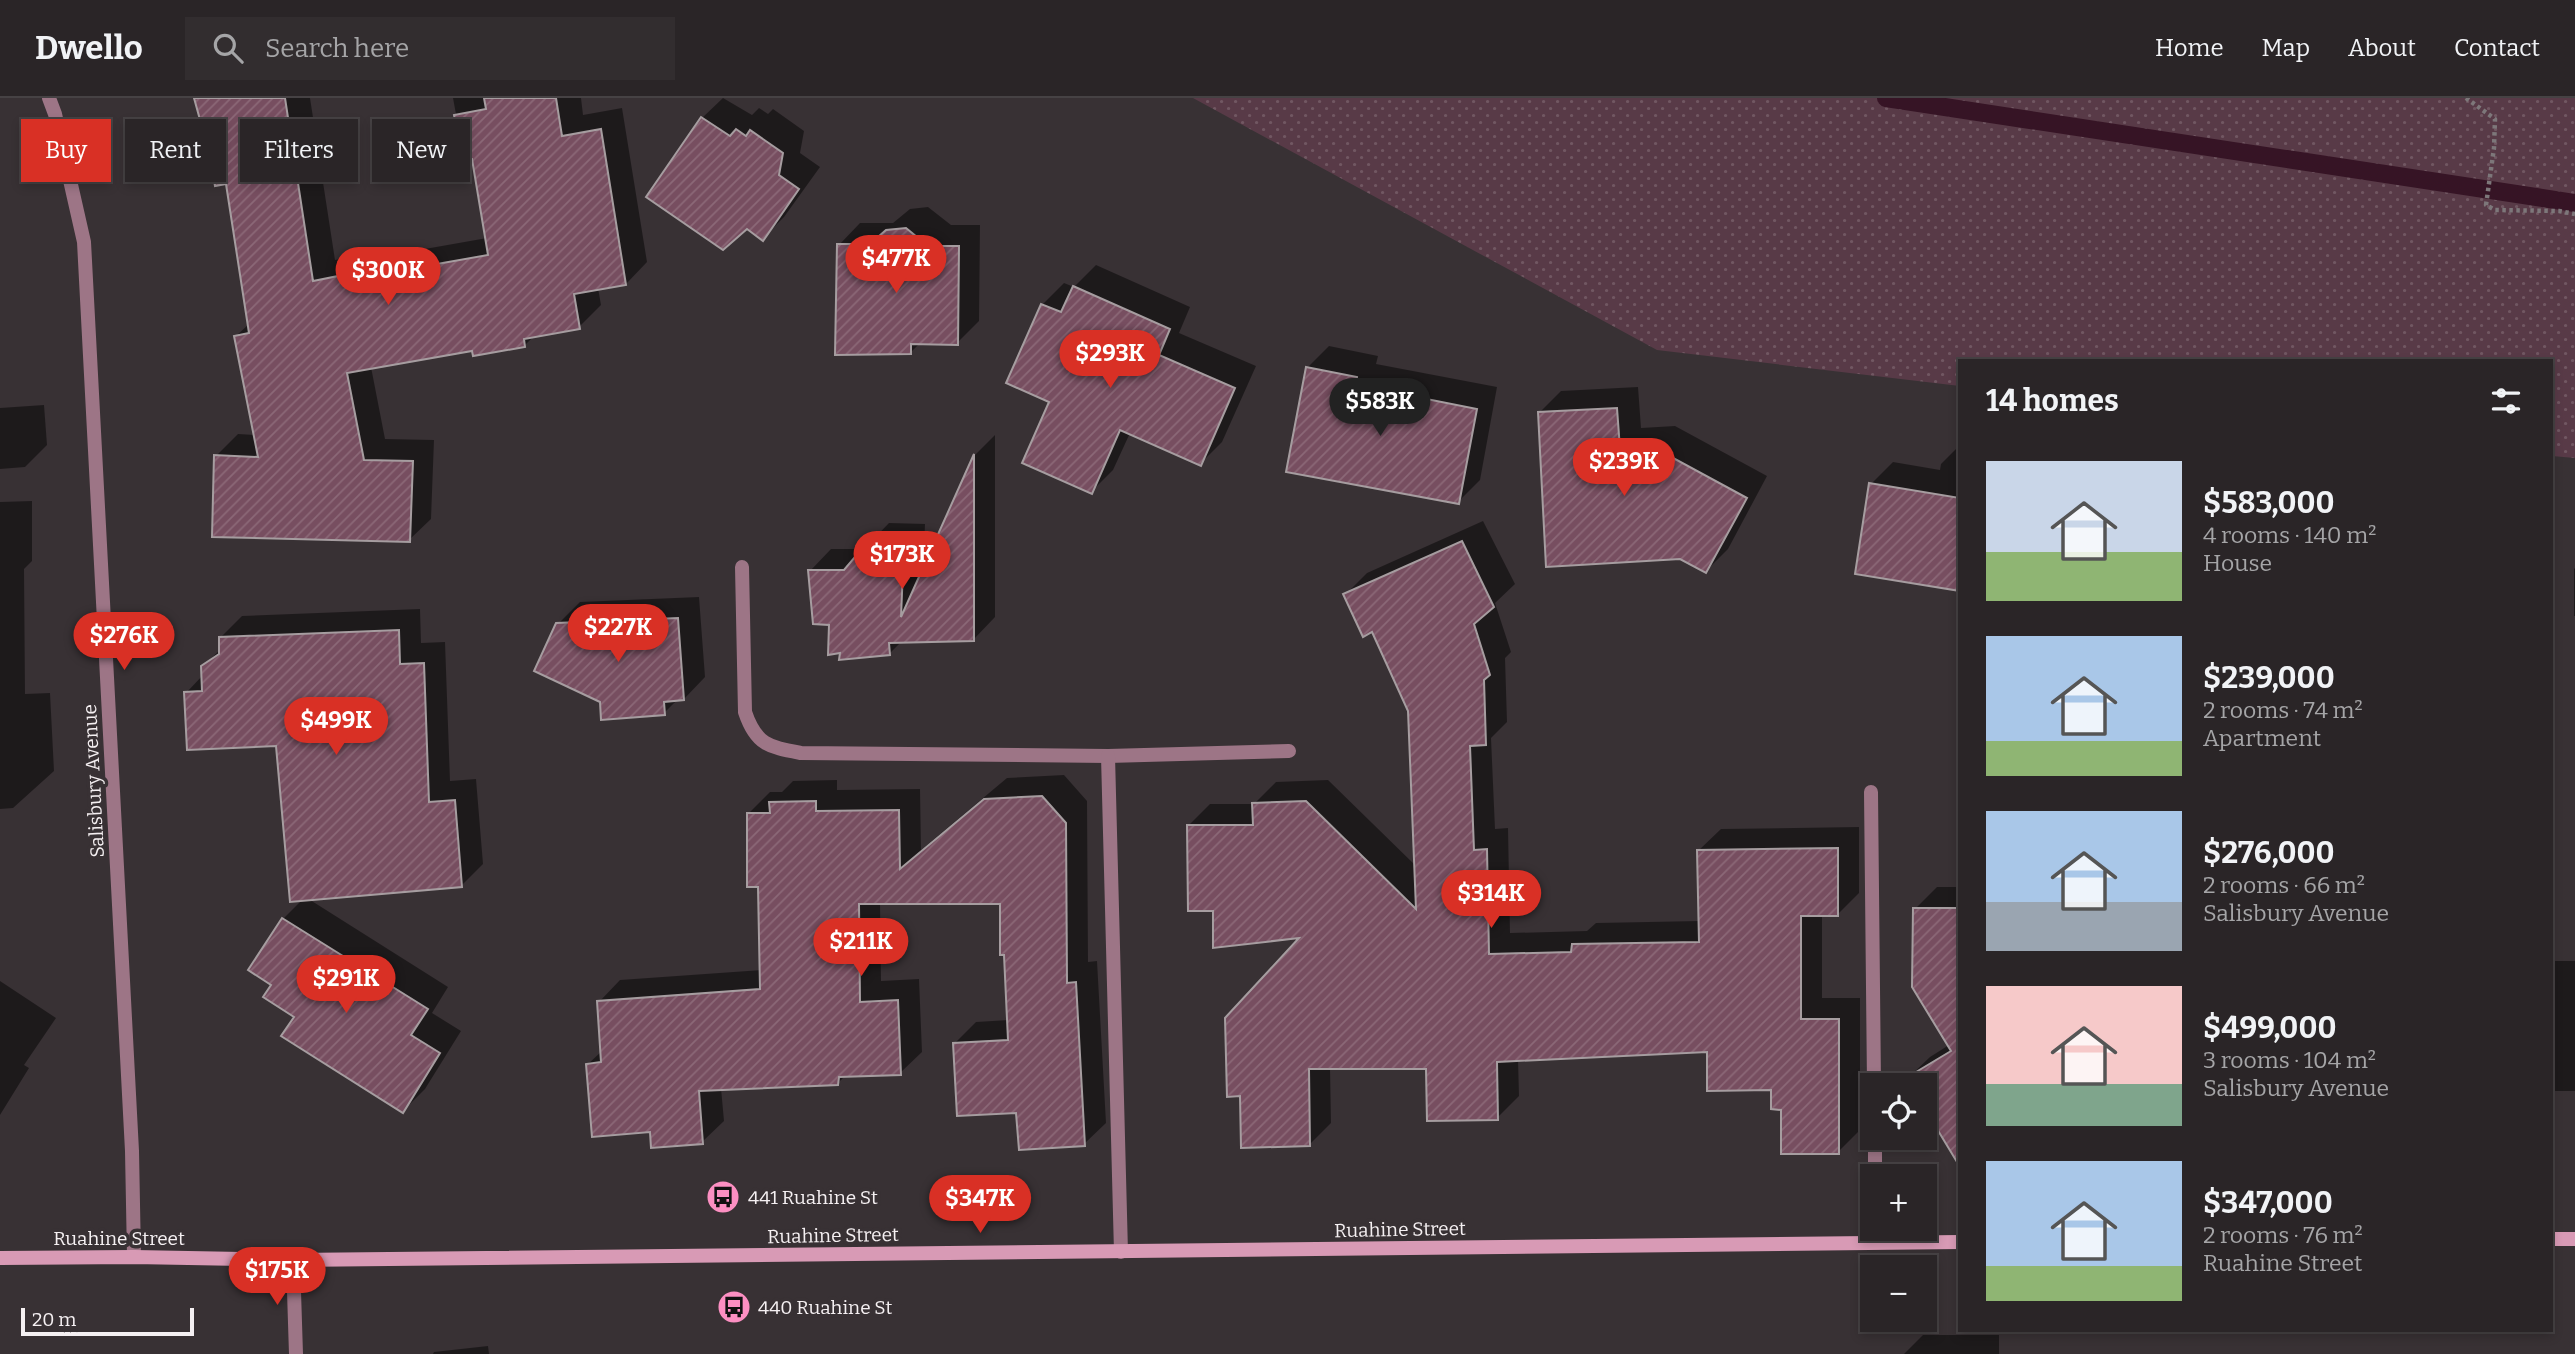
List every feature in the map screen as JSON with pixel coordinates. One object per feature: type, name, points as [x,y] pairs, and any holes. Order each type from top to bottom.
[{"type":"street","name":"Salisbury Avenue","points":[[49,98],[84,242],[132,1151],[134,1257]]},
{"type":"street","points":[[742,566],[745,712],[752,732],[771,748],[801,753],[1108,756],[1289,751]]},
{"type":"street","points":[[1108,756],[1121,1252]]},
{"type":"street","points":[[1871,792],[1874,1073]]},
{"type":"street","name":"Ruahine Street","points":[[0,1258],[293,1260],[1121,1252],[1860,1235]]},
{"type":"street","points":[[2553,1239],[2575,1239]]},
{"type":"street","name":"Ruahine Street","points":[[1937,1240],[1958,1242]]},
{"type":"street","points":[[293,1260],[296,1354]]},
{"type":"path","points":[[2466,98],[2494,119],[2494,148],[2486,205],[2495,210],[2560,211],[2575,214]]},
{"type":"shaded area","points":[[1193,98],[2575,98],[2575,458],[2553,456],[2553,359],[1958,359],[1958,386],[1657,350]]},
{"type":"building","points":[[194,98],[285,98],[288,119],[240,119],[240,182],[298,182],[313,281],[368,270],[369,276],[488,255],[470,159],[470,119],[455,119],[454,115],[486,109],[484,98],[556,98],[562,136],[601,129],[626,285],[574,294],[580,329],[524,339],[525,347],[473,356],[472,351],[347,373],[364,460],[413,461],[410,542],[212,537],[214,455],[258,457],[234,336],[249,333],[226,184],[215,186],[214,182],[226,182],[226,119],[200,119]]},
{"type":"building","points":[[701,117],[730,136],[736,129],[746,136],[750,130],[783,153],[779,175],[799,189],[763,241],[747,229],[723,250],[646,197]]},
{"type":"building","points":[[906,228],[928,246],[959,246],[958,345],[911,344],[911,354],[835,355],[837,244],[870,244],[886,230]]},
{"type":"building","points":[[1073,286],[1170,329],[1159,355],[1235,388],[1201,466],[1120,430],[1092,494],[1022,463],[1049,402],[1006,383],[1041,304],[1061,312]]},
{"type":"building","points":[[1306,367],[1357,377],[1356,385],[1477,409],[1459,504],[1286,472]]},
{"type":"building","points":[[1617,408],[1620,449],[1653,447],[1747,498],[1706,573],[1680,559],[1546,567],[1538,412]]},
{"type":"building","points":[[974,454],[974,641],[889,643],[890,655],[839,660],[840,653],[828,655],[829,625],[813,624],[808,570],[844,570],[866,544],[904,545],[901,617]]},
{"type":"building","points":[[1869,483],[1958,498],[1958,591],[1855,574]]},
{"type":"building","points":[[1462,541],[1494,607],[1474,624],[1490,675],[1484,680],[1486,745],[1470,746],[1474,850],[1487,849],[1489,954],[1571,952],[1572,944],[1699,942],[1697,850],[1838,848],[1838,916],[1801,916],[1801,1019],[1839,1019],[1839,1154],[1781,1154],[1781,1110],[1771,1109],[1771,1090],[1707,1091],[1707,1052],[1497,1062],[1498,1120],[1427,1121],[1426,1069],[1309,1069],[1310,1146],[1241,1148],[1240,1096],[1227,1097],[1225,1018],[1299,938],[1213,948],[1213,911],[1188,911],[1187,825],[1253,825],[1252,803],[1306,801],[1416,909],[1408,711],[1372,632],[1363,637],[1343,594]]},
{"type":"building","points":[[678,618],[684,700],[664,702],[665,715],[601,720],[600,702],[534,671],[556,623]]},
{"type":"building","points":[[399,630],[400,664],[424,663],[429,802],[455,800],[462,887],[290,902],[276,746],[187,750],[184,692],[202,691],[201,666],[219,654],[219,637]]},
{"type":"building","points":[[1042,796],[1066,823],[1067,983],[1076,982],[1085,1146],[1019,1150],[1016,1113],[957,1116],[953,1043],[1008,1040],[1004,955],[1000,955],[1000,904],[859,904],[860,1002],[898,1000],[901,1075],[839,1077],[838,1085],[699,1091],[703,1144],[651,1148],[650,1132],[592,1137],[586,1064],[601,1062],[597,1001],[760,989],[758,887],[747,887],[747,813],[770,813],[769,802],[816,801],[816,811],[899,810],[900,869],[984,799]]},
{"type":"building","points":[[1913,908],[1958,908],[1958,1164],[1937,1129],[1937,1073],[1914,1073],[1951,1051],[1912,987]]},
{"type":"building","points":[[282,918],[428,1009],[411,1035],[440,1053],[403,1113],[281,1036],[294,1017],[263,997],[271,985],[248,970]]},
{"type":"waterway","points":[[1886,98],[2575,203]]},
{"type":"place","name":"441 Ruahine St","points":[[723,1197]]},
{"type":"place","name":"440 Ruahine St","points":[[734,1307]]}]
